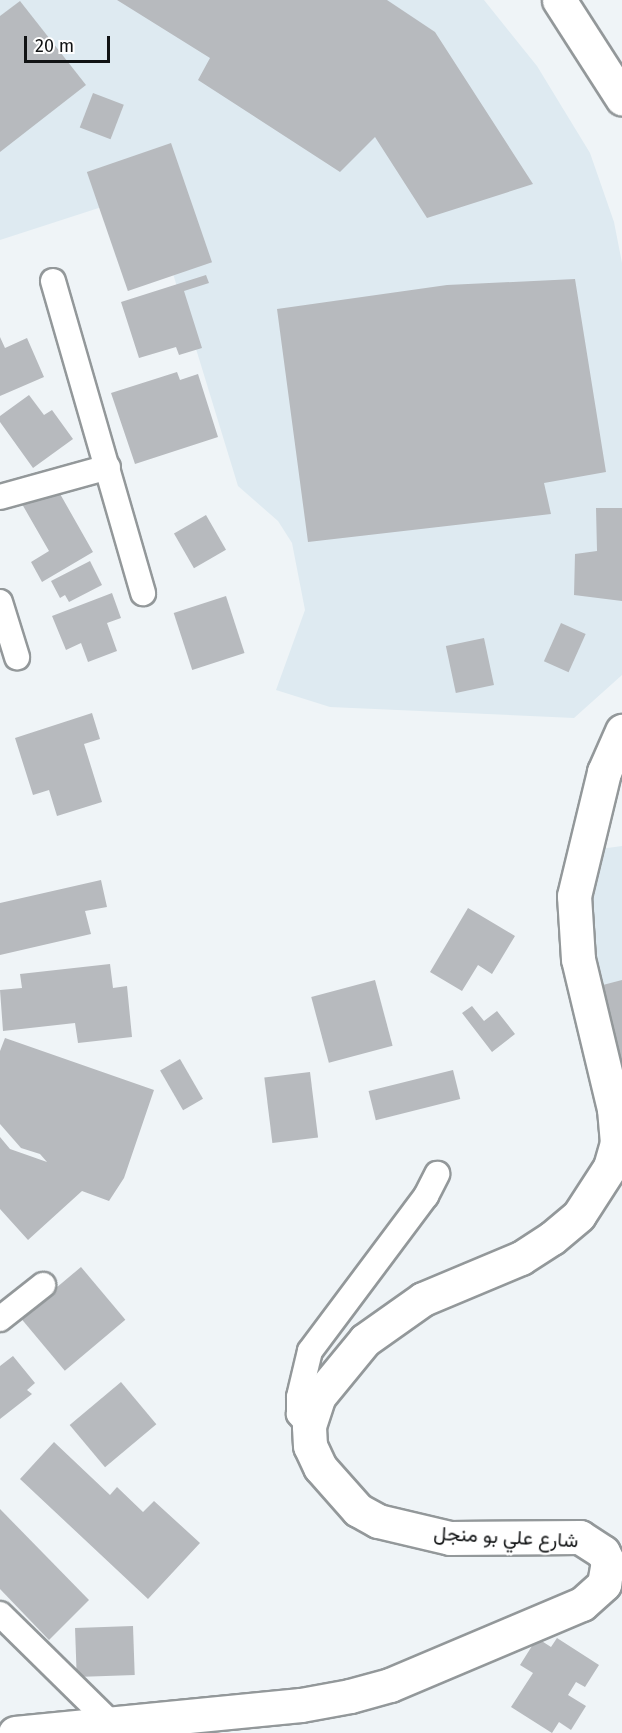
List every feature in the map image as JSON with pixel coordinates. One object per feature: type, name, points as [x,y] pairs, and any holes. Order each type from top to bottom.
[{"type":"street","points":[[559,0],[622,98]]},
{"type":"street","points":[[54,281],[143,593]]},
{"type":"street","points":[[0,497],[108,467]]},
{"type":"street","points":[[0,602],[17,657]]},
{"type":"street","name":"شارع علي بو منجل","points":[[15,1733],[301,1705],[390,1685],[582,1604],[604,1584],[608,1562],[603,1552],[580,1537],[450,1538],[378,1521],[358,1510],[320,1467],[310,1446],[309,1426],[319,1396],[365,1340],[423,1299],[521,1258],[552,1238],[579,1215],[610,1167],[617,1143],[614,1109],[578,959],[574,896],[604,772],[622,731]]},
{"type":"street","points":[[309,1426],[299,1414],[299,1396],[310,1351],[426,1196],[437,1174]]},
{"type":"street","points":[[0,1319],[43,1285]]},
{"type":"street","points":[[0,1614],[113,1725]]},
{"type":"shaded area","points":[[0,0],[484,0],[537,66],[590,153],[614,222],[622,263],[622,675],[574,718],[330,707],[276,690],[305,610],[292,543],[278,521],[238,486],[148,192],[0,240]]},
{"type":"shaded area","points":[[622,846],[622,1124],[587,936],[600,849]]},
{"type":"building","points":[[117,0],[387,0],[435,32],[533,184],[427,218],[375,137],[340,172],[198,80],[210,58]]},
{"type":"building","points":[[20,1],[86,85],[0,152],[0,16]]},
{"type":"building","points":[[93,93],[124,105],[111,139],[80,128]]},
{"type":"building","points":[[171,143],[212,262],[128,291],[87,172]]},
{"type":"building","points":[[206,275],[209,283],[184,291],[202,348],[179,355],[176,347],[139,358],[121,302]]},
{"type":"building","points":[[575,279],[606,472],[544,483],[551,514],[308,542],[277,309],[447,285]]},
{"type":"building","points":[[0,337],[5,348],[27,338],[44,377],[0,396]]},
{"type":"building","points":[[177,372],[180,380],[198,374],[218,437],[135,464],[111,393]]},
{"type":"building","points":[[29,395],[44,415],[52,410],[73,439],[33,468],[0,422],[0,416]]},
{"type":"building","points":[[55,485],[93,552],[42,582],[31,562],[49,551],[22,504]]},
{"type":"building","points":[[596,508],[622,508],[622,601],[574,595],[575,554],[597,551]]},
{"type":"building","points":[[206,515],[226,550],[194,568],[174,534]]},
{"type":"building","points":[[90,561],[102,585],[69,602],[65,595],[60,598],[51,581]]},
{"type":"building","points":[[112,593],[121,618],[107,623],[117,651],[88,662],[81,643],[66,650],[52,616]]},
{"type":"building","points":[[226,596],[245,653],[192,670],[174,613]]},
{"type":"building","points":[[561,623],[586,634],[569,672],[544,661]]},
{"type":"building","points":[[484,638],[494,685],[456,693],[446,646]]},
{"type":"building","points":[[92,713],[100,739],[84,744],[102,802],[57,816],[49,790],[33,795],[15,738]]},
{"type":"building","points":[[101,880],[107,907],[85,911],[91,934],[0,955],[0,903]]},
{"type":"building","points":[[468,908],[515,936],[492,974],[478,965],[462,991],[430,972]]},
{"type":"building","points":[[110,964],[113,988],[127,986],[132,1037],[78,1043],[75,1023],[3,1031],[0,990],[22,988],[20,974]]},
{"type":"building","points":[[375,980],[393,1046],[329,1063],[311,997]]},
{"type":"building","points":[[622,980],[622,1064],[621,1064],[599,986]]},
{"type":"building","points":[[472,1006],[484,1021],[497,1011],[515,1034],[492,1052],[462,1013]]},
{"type":"building","points":[[5,1038],[154,1090],[124,1178],[109,1201],[82,1191],[28,1240],[0,1209],[0,1137],[10,1149],[47,1162],[40,1154],[21,1148],[0,1124],[0,1051]]},
{"type":"building","points":[[180,1059],[203,1099],[183,1110],[160,1070]]},
{"type":"building","points":[[453,1070],[460,1099],[376,1120],[369,1091]]},
{"type":"building","points":[[310,1072],[318,1138],[272,1143],[264,1078]]},
{"type":"building","points":[[81,1267],[125,1320],[65,1371],[20,1318]]},
{"type":"building","points":[[13,1356],[35,1383],[27,1390],[32,1394],[0,1419],[0,1366]]},
{"type":"building","points":[[121,1382],[156,1424],[105,1467],[70,1425]]},
{"type":"building","points":[[54,1442],[110,1495],[117,1487],[143,1512],[154,1501],[200,1543],[148,1599],[20,1479]]},
{"type":"building","points":[[0,1509],[89,1600],[49,1640],[0,1589]]},
{"type":"building","points":[[133,1626],[135,1675],[77,1677],[75,1628]]},
{"type":"building","points":[[537,1638],[551,1647],[557,1638],[599,1665],[585,1687],[576,1682],[568,1695],[586,1706],[571,1730],[559,1722],[552,1733],[511,1707],[533,1673],[520,1665]]}]
